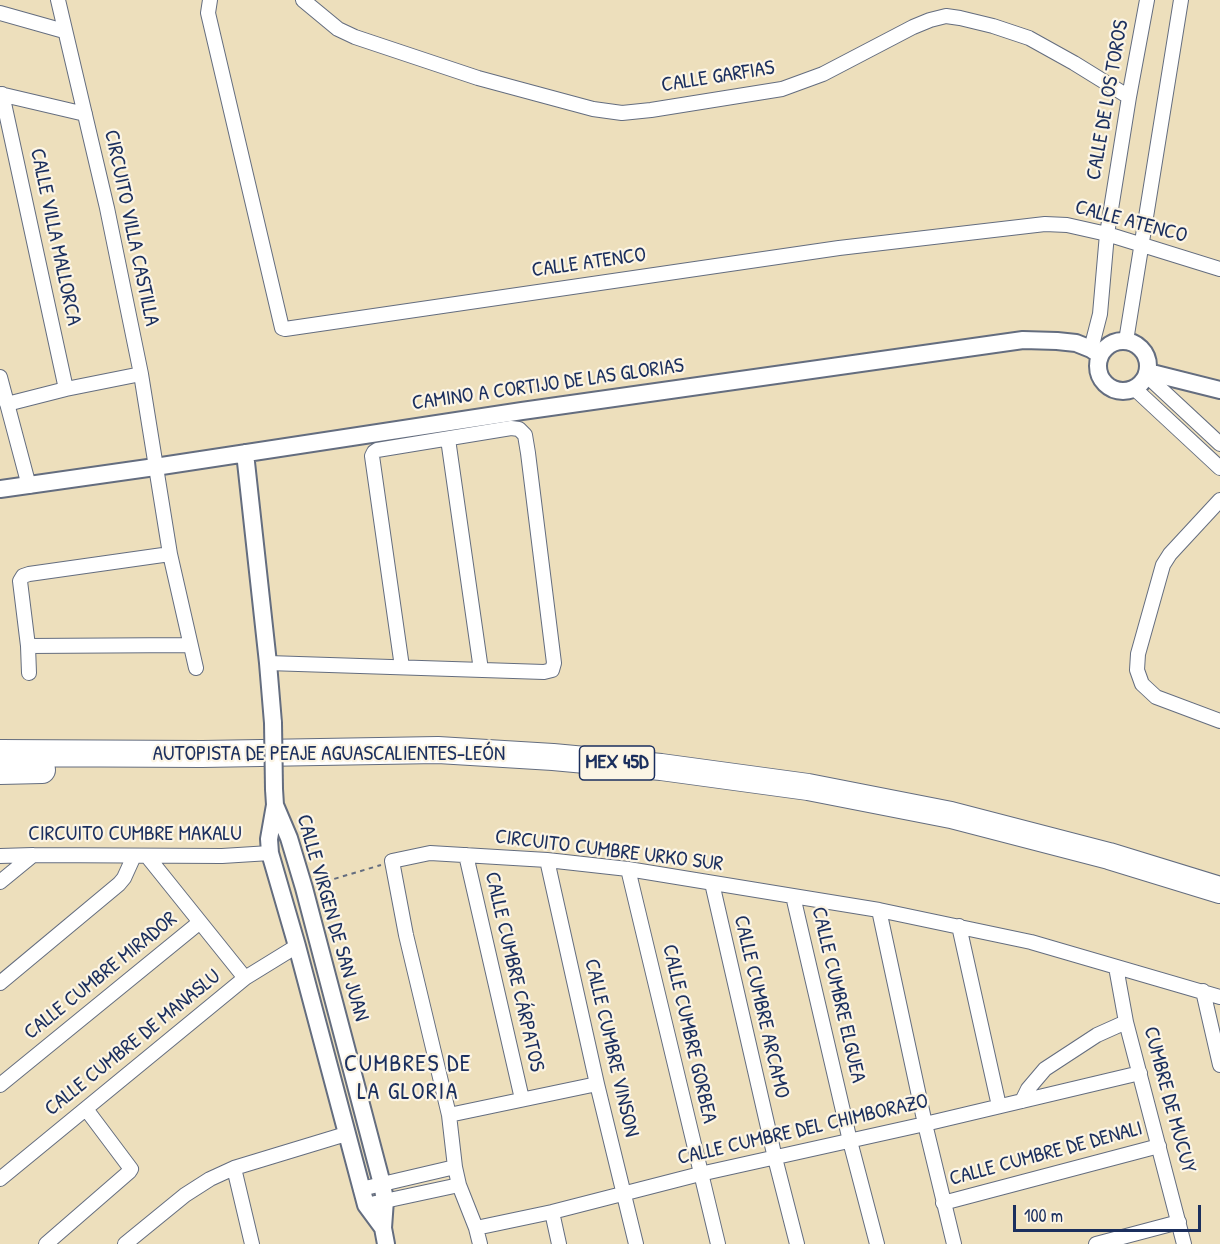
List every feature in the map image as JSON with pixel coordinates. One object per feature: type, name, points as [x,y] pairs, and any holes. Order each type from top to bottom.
[{"type":"highway","name":"AUTOPISTA DE PEAJE AGUASCALIENTES-LEÓN","points":[[0,753],[202,754],[438,750],[661,766],[808,787],[951,815],[1109,856],[1220,890]]},
{"type":"highway","name":"MEX 45D","points":[[0,771],[437,767],[656,783],[802,804],[947,832],[1105,872],[1220,907]]},
{"type":"street","name":"CIRCUITO VILLA CASTILLA","points":[[58,0],[107,208],[141,374],[170,554],[196,668]]},
{"type":"street","name":"CALLE GARFIAS","points":[[303,0],[338,28],[355,37],[478,78],[602,111],[622,113],[651,110],[782,89],[823,74],[913,27],[946,16],[993,26],[1029,38],[1128,97]]},
{"type":"street","name":"CALLE DE LOS TOROS","points":[[1095,352],[1107,234],[1128,97],[1147,0]]},
{"type":"street","points":[[1126,341],[1181,0]]},
{"type":"street","name":"CALLE ATENCO","points":[[209,6],[282,328],[285,329],[839,248],[1045,224],[1067,225],[1107,234],[1220,269]]},
{"type":"street","points":[[0,13],[64,31]]},
{"type":"street","points":[[1,94],[85,114]]},
{"type":"street","name":"CALLE VILLA MALLORCA","points":[[1,94],[66,389]]},
{"type":"street","name":"CAMINO A CORTIJO DE LAS GLORIAS","points":[[0,489],[522,411],[1023,340],[1057,340],[1076,343],[1095,352]]},
{"type":"street","points":[[1118,341],[1126,341],[1142,348],[1149,363],[1148,374],[1144,382],[1126,392],[1108,387],[1102,381],[1098,373],[1095,352],[1118,341]]},
{"type":"street","points":[[8,404],[66,389],[141,374]]},
{"type":"street","points":[[1148,374],[1220,390]]},
{"type":"street","points":[[1148,374],[1220,444]]},
{"type":"street","points":[[0,377],[29,486]]},
{"type":"street","points":[[1135,389],[1220,468]]},
{"type":"street","points":[[268,663],[544,672],[552,670],[554,663],[528,453],[525,435],[519,429],[511,428],[377,450],[372,456],[402,667]]},
{"type":"street","points":[[448,439],[481,670]]},
{"type":"street","points":[[245,453],[268,663],[273,723],[274,797]]},
{"type":"street","points":[[1220,500],[1170,554],[1163,565],[1138,654],[1137,670],[1142,684],[1156,697],[1220,721]]},
{"type":"street","points":[[28,673],[28,646],[20,581],[23,576],[170,554]]},
{"type":"street","points":[[28,646],[190,645]]},
{"type":"street","name":"CALLE VIRGEN DE SAN JUAN","points":[[274,797],[269,830],[270,853],[364,1197],[384,1236]]},
{"type":"street","name":"CALLE VIRGEN DE SAN JUAN","points":[[274,797],[304,888],[383,1192],[384,1236]]},
{"type":"street","name":"CIRCUITO CUMBRE MAKALU","points":[[0,856],[222,856],[270,853]]},
{"type":"street","name":"CIRCUITO CUMBRE URKO SUR","points":[[392,861],[430,853],[547,860],[628,869],[879,910],[1031,942],[1220,997]]},
{"type":"street","points":[[0,882],[33,855]]},
{"type":"street","name":"CALLE CUMBRE CÁRPATOS","points":[[466,855],[522,1099]]},
{"type":"street","points":[[0,983],[119,884],[140,856],[200,922],[245,978]]},
{"type":"street","name":"CALLE CUMBRE VINSON","points":[[547,860],[597,1084],[636,1244]]},
{"type":"street","points":[[392,861],[406,935],[449,1115],[459,1185],[480,1244]]},
{"type":"street","name":"CALLE CUMBRE GORBEA","points":[[628,869],[718,1244]]},
{"type":"street","name":"CALLE CUMBRE ARCAMO","points":[[712,883],[797,1244]]},
{"type":"street","name":"CALLE CUMBRE ELGUEA","points":[[793,896],[850,1141],[877,1244]]},
{"type":"street","points":[[879,910],[925,1124],[954,1244]]},
{"type":"street","name":"CALLE CUMBRE MIRADOR","points":[[0,1085],[200,922]]},
{"type":"street","points":[[959,926],[999,1106]]},
{"type":"street","name":"CALLE CUMBRE DE MANASLU","points":[[0,1179],[245,978],[297,946]]},
{"type":"street","name":"CUMBRE DE MUCUY","points":[[1116,967],[1126,1022],[1184,1244]]},
{"type":"street","points":[[1203,991],[1220,1065]]},
{"type":"street","points":[[1023,1101],[1028,1089],[1045,1069],[1097,1035],[1126,1022]]},
{"type":"street","name":"CALLE CUMBRE DEL CHIMBORAZO","points":[[476,1228],[1140,1073]]},
{"type":"street","points":[[449,1115],[597,1084]]},
{"type":"street","points":[[46,1244],[131,1169],[86,1109]]},
{"type":"street","points":[[125,1244],[185,1195],[210,1179],[234,1168],[346,1134]]},
{"type":"street","name":"CALLE CUMBRE DE DENALI","points":[[943,1203],[1159,1146]]},
{"type":"street","points":[[364,1197],[455,1167]]},
{"type":"street","points":[[234,1168],[252,1244]]},
{"type":"street","points":[[383,1192],[459,1185]]},
{"type":"street","points":[[552,1212],[559,1244]]},
{"type":"street","points":[[1102,1243],[1179,1222]]},
{"type":"path","points":[[304,888],[392,861]]},
{"type":"district","name":"CUMBRES DE LA GLORIA","points":[[408,1079]]}]
